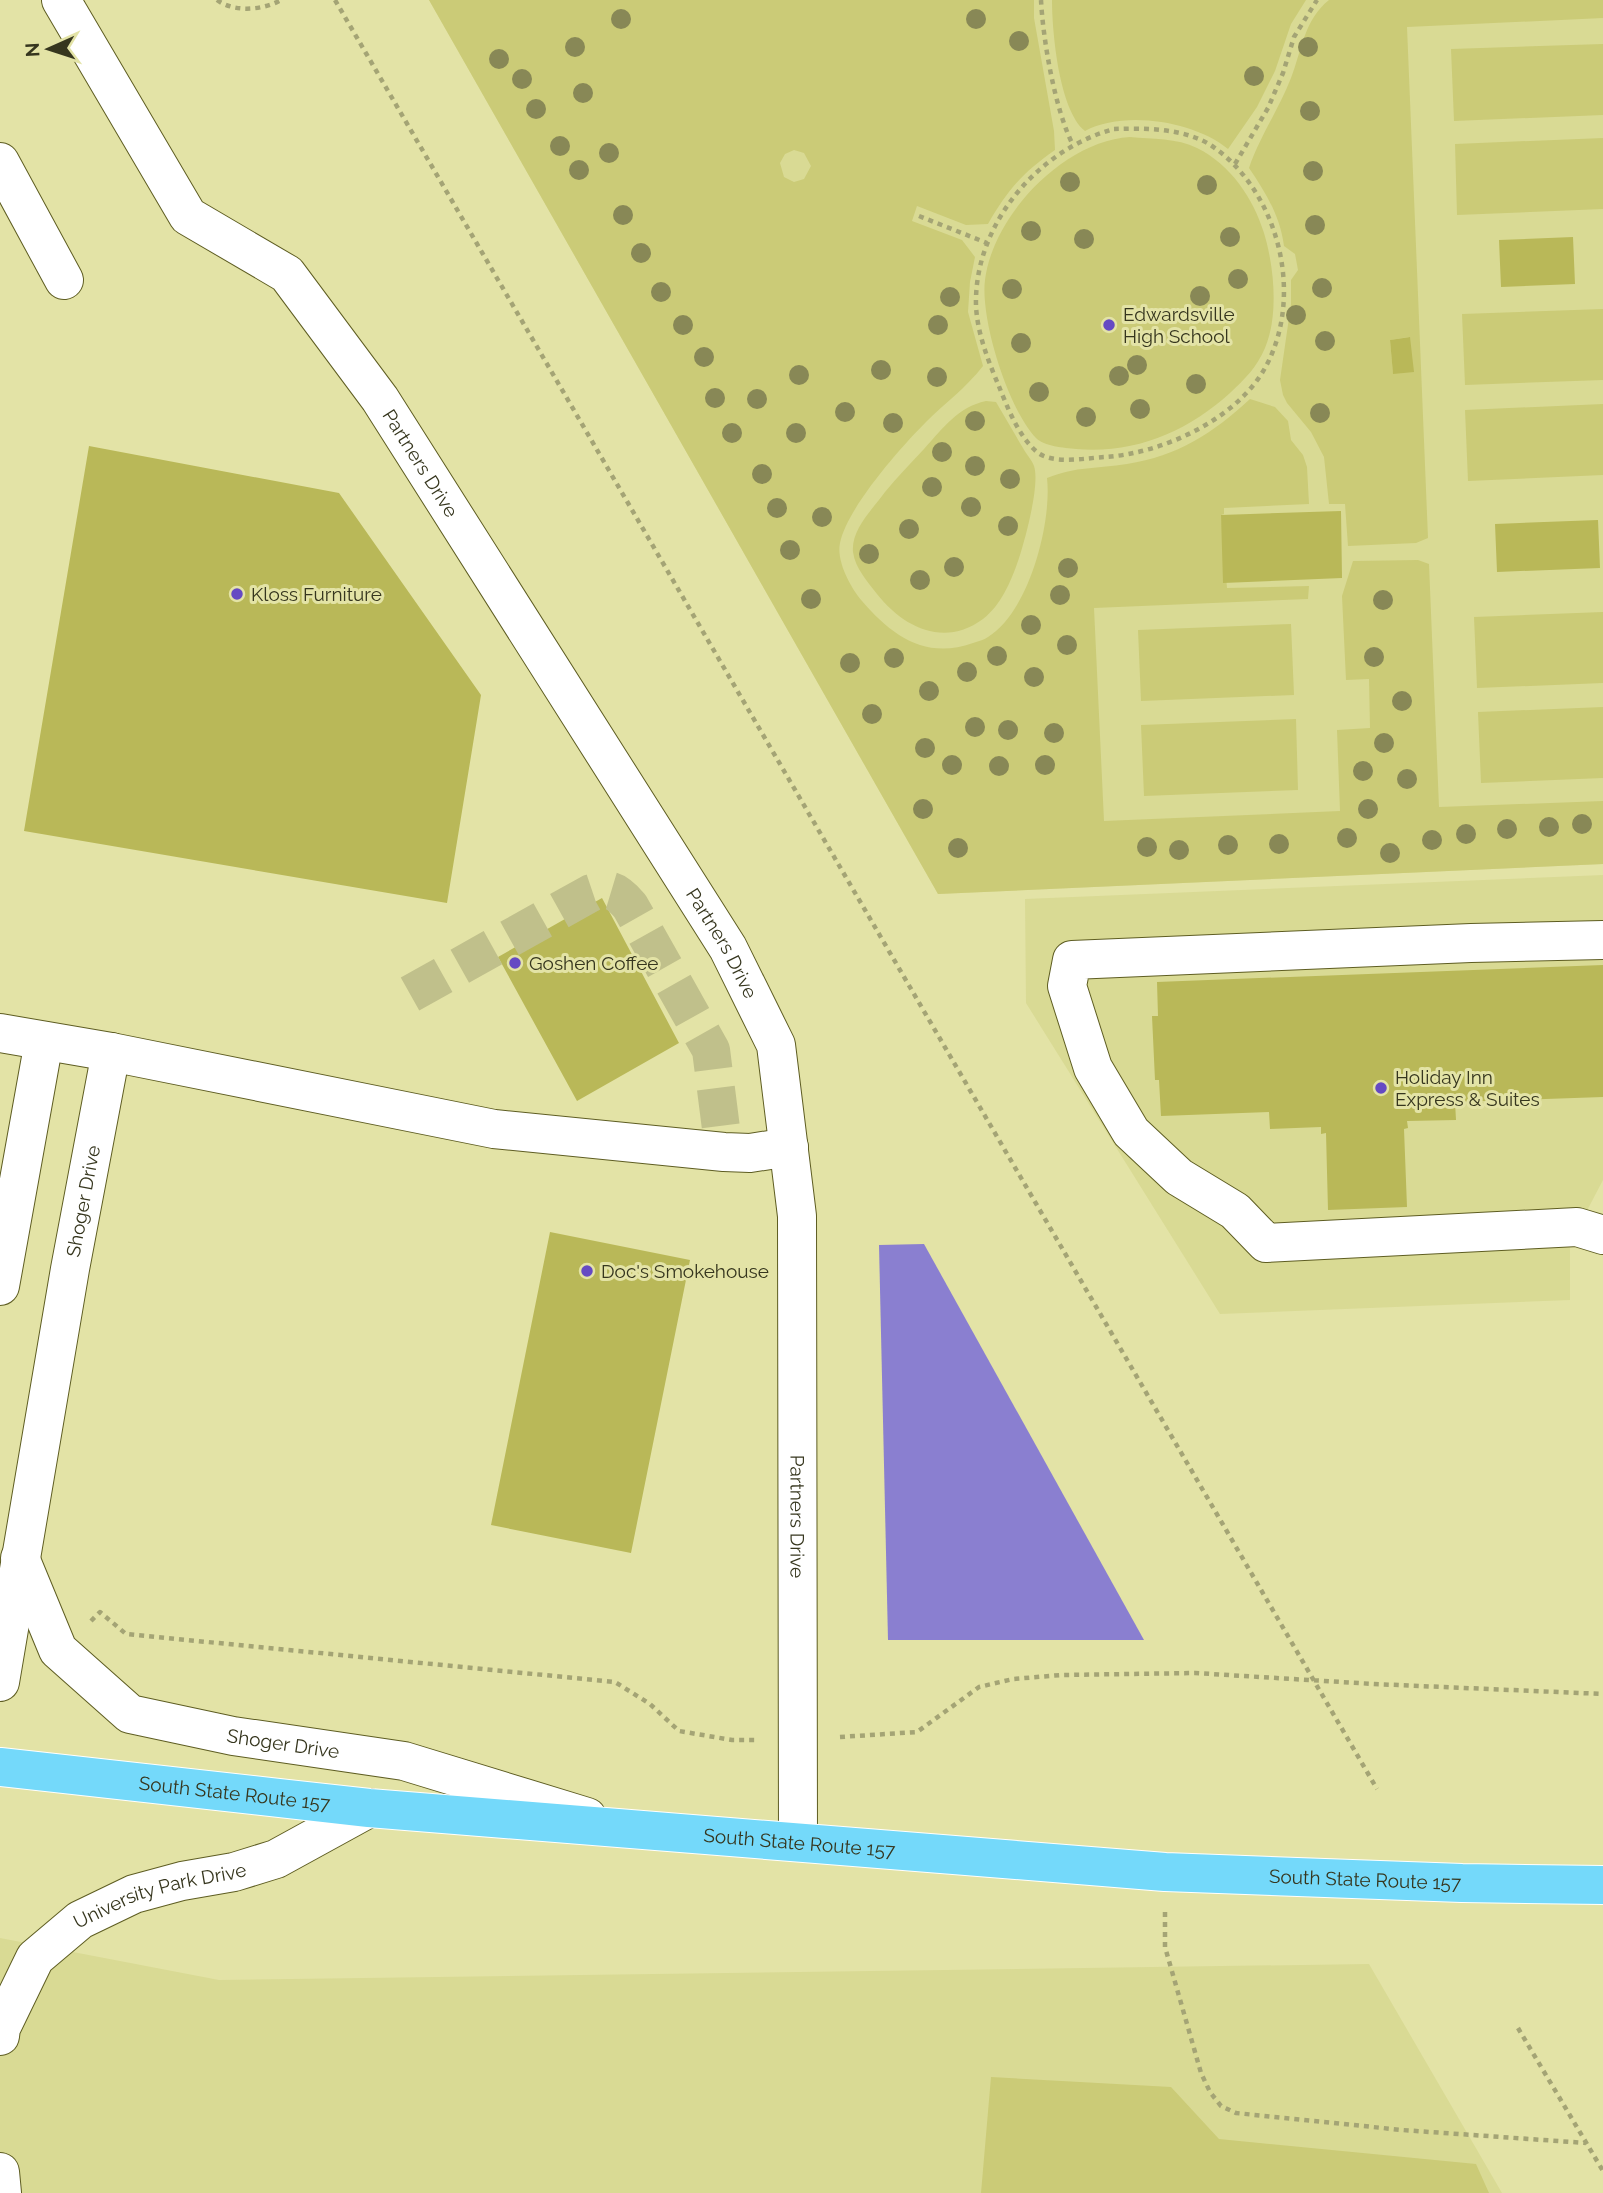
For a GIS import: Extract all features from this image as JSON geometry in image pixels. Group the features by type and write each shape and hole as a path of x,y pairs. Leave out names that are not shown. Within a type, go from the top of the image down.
{"main road":[{"name":"South State Route 157","path":"0,1767 369,1808 1165,1872 1603,1885"}],"street":[{"name":"Partners Drive","path":"61,0 188,216 287,274 380,399 727,948 776,1045 797,1216 798,1842"},
{"path":"0,162 64,280"},
{"path":"1603,940 1072,960 1067,986 1093,1068 1131,1132 1179,1177 1235,1211 1266,1243 1577,1227 1603,1235"},
{"path":"0,1033 111,1052 494,1129 724,1152 750,1153 789,1147"},
{"path":"0,1286 44,1041"},
{"name":"Shoger Drive","path":"0,1682 111,1052"},
{"name":"Shoger Drive","path":"20,1558 58,1650 130,1714 233,1736 404,1761 623,1828"},
{"name":"University Park Drive","path":"0,2036 1,2028 35,1958 80,1920 134,1894 182,1881 234,1872 276,1859 369,1808"},
{"path":"0,2172 2,2193"}],"path":[{"path":"217,0 238,9 274,4 282,0"},
{"path":"335,0 1377,1789"},
{"path":"1041,0 1057,99 1073,145"},
{"path":"1234,165 1268,108 1294,37 1317,0"},
{"path":"1114,129 1168,131 1211,146 1234,165 1256,192 1266,210 1278,245 1283,277 1282,305 1276,343 1257,380 1226,410 1194,432 1142,452 1114,456 1043,456 1029,443 1008,409 995,378 977,317 977,283 987,243 1004,212 1044,166 1073,145 1114,129"},
{"path":"919,216 987,243"},
{"path":"58,1650 100,1612 126,1633 615,1682 650,1704 679,1731 732,1740 799,1740 917,1732 979,1687 1013,1679 1195,1673 1374,1685 1603,1694"},
{"path":"1165,1872 1165,1947 1201,2073 1210,2092 1221,2106 1236,2113 1402,2130 1586,2143"},
{"path":"1518,2028 1586,2143 1601,2162 1603,2171"}],"shaded area":[{"name":"Edwardsville High School","path":"429,0 1603,0 1603,864 938,894"},
{"path":"429,0 1034,0 1034,18 1055,150 1016,183 988,224 966,225 917,206 912,221 962,240 975,257 968,312 983,366 903,447 876,479 853,513 839,550 845,574 858,596 885,625 911,642 940,649 956,648 985,639 1003,625 1015,608 1035,565 1046,518 1047,478 1068,471 1127,464 1179,449 1208,432 1250,399 1275,407 1288,421 1291,440 1303,455 1307,467 1309,504 1224,508 1224,514 1221,515 1227,588 1309,586 1308,599 1094,608 1104,821 1340,811 1337,730 1370,728 1369,679 1346,680 1342,596 1353,561 1418,560 1429,564 1439,807 1603,801 1603,864 938,894","holes":["794,150 804,153 811,166 804,179 794,182 784,177 780,163 785,154"]},
{"path":"1052,0 1306,0 1291,24 1275,71 1257,107 1228,149 1197,131 1158,122 1119,121 1085,131 1076,121 1063,89 1056,50"},
{"path":"1329,0 1603,0 1603,18 1407,27 1428,538 1416,543 1348,546 1345,504 1329,504 1324,457 1311,432 1287,403 1280,380 1291,304 1291,280 1298,270 1295,254 1284,246 1271,205 1249,168 1291,78 1309,26","holes":["1409,337 1393,373 1390,340"]},
{"path":"1603,44 1603,115 1454,121 1451,49"},
{"path":"1130,137 1173,141 1197,148 1230,173 1247,195 1264,233 1270,260 1274,290 1269,335 1258,361 1241,383 1213,407 1178,429 1159,438 1119,448 1098,450 1049,445 1036,438 1026,424 1006,386 998,363 985,297 985,280 991,255 1017,207 1057,167 1081,152 1105,142"},
{"path":"1603,138 1603,209 1457,215 1455,144"},
{"path":"1603,309 1603,380 1465,385 1462,314"},
{"path":"986,401 996,402 1034,466 1034,497 1026,536 1010,581 990,613 968,628 954,632 925,630 887,606 866,580 854,558 855,535 899,475 945,426 967,408"},
{"path":"1603,404 1603,475 1468,481 1465,410"},
{"path":"1603,612 1603,683 1477,688 1474,617"},
{"path":"1291,624 1294,695 1141,701 1138,630"},
{"path":"1603,707 1603,778 1481,783 1478,712"},
{"path":"1296,719 1298,790 1144,796 1141,725"},
{"path":"1603,875 1603,1180 1570,1243 1570,1300 1220,1314 1026,1003 1025,899"},
{"path":"924,1244 1144,1640 888,1640 879,1245"},
{"path":"0,1938 219,1980 1369,1964 1502,2193 0,2193"},
{"path":"991,2077 1171,2087 1219,2139 1476,2164 1489,2193 981,2193"}],"building":[{"path":"1573,237 1575,284 1501,287 1499,240"},
{"path":"1410,337 1414,372 1393,374 1390,340"},
{"name":"Kloss Furniture","path":"89,446 339,493 481,695 447,903 24,831"},
{"path":"1341,511 1342,578 1223,583 1221,515"},
{"path":"1598,520 1600,568 1497,572 1495,524"},
{"path":"602,898 679,1043 577,1101 498,957"},
{"name":"Holiday Inn Express & Suites","path":"1603,965 1603,1097 1455,1102 1456,1120 1407,1121 1408,1128 1404,1129 1407,1207 1328,1210 1326,1133 1321,1134 1321,1127 1270,1129 1269,1112 1161,1116 1159,1080 1155,1080 1152,1016 1158,1016 1157,982"},
{"path":"550,1232 690,1260 631,1553 491,1525"}],"tunnel":[{"path":"410,994 591,893 603,890 613,892 630,906 711,1050 724,1152"}],"place":[{"name":"Edwardsville High School","path":"1109,325"},
{"name":"Kloss Furniture","path":"237,594"},
{"name":"Goshen Coffee","path":"515,963"},
{"name":"Holiday Inn Express & Suites","path":"1381,1088"},
{"name":"Doc's Smokehouse","path":"587,1271"}]}
